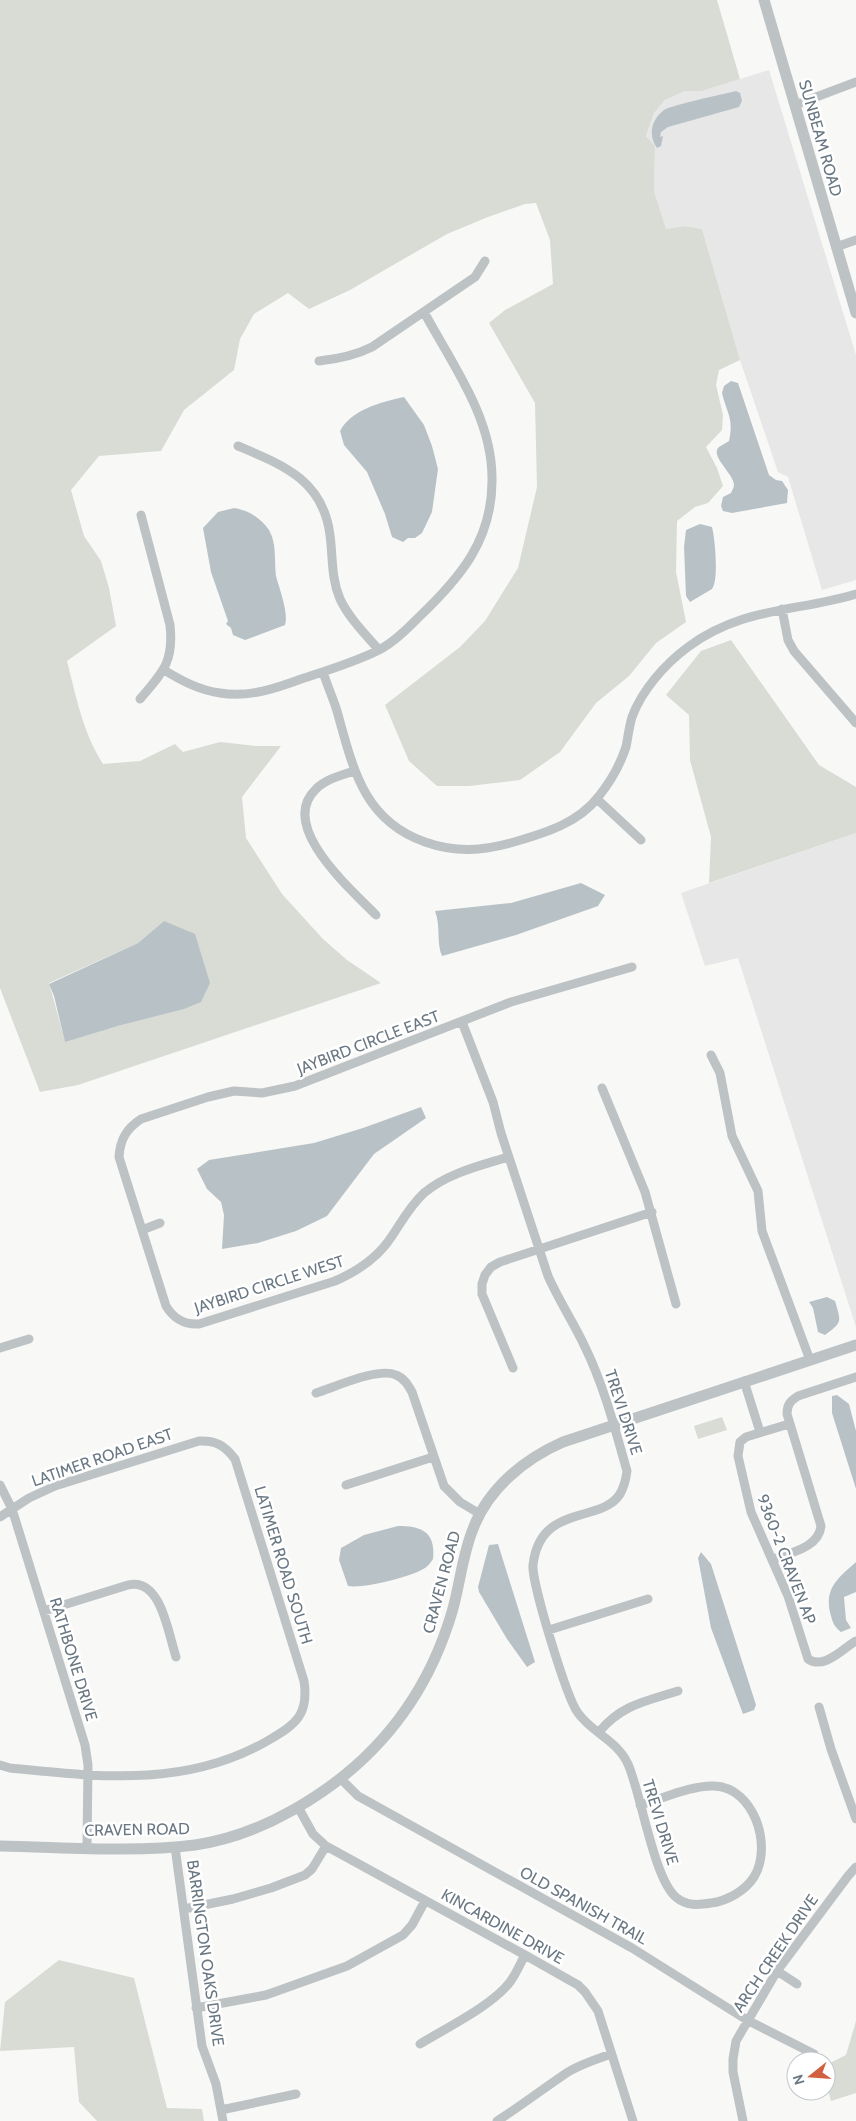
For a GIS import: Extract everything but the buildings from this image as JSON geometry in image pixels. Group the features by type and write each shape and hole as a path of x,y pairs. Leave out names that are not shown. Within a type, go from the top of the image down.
{"street":[{"name":"SUNBEAM ROAD","path":"764,0 855,308"},
{"path":"794,105 856,82"},
{"path":"836,247 856,240"},
{"path":"319,361 358,354 475,277 485,261"},
{"path":"164,670 184,682 221,694 268,691 379,650 396,639 436,600 463,570 486,525 491,503 491,453 484,426 473,402 424,312"},
{"path":"238,446 292,471 309,486 320,502 330,535 333,574 340,598 347,612 379,650"},
{"path":"140,699 164,670 172,641 170,625 141,515"},
{"path":"323,672 354,771 371,802 393,826 413,838 450,850 471,851 497,847 563,825 578,816 597,799 622,761 632,718 641,698 654,680 688,648 722,627 764,612 836,600 856,594"},
{"path":"782,609 788,640 794,651 856,723"},
{"path":"354,771 326,782 315,789 308,801 304,814 305,827 310,839 339,876 376,915"},
{"path":"597,799 641,840"},
{"name":"JAYBIRD CIRCLE EAST","path":"142,1230 120,1157 121,1142 132,1125 141,1119 234,1091 262,1093 295,1086 541,992 632,968"},
{"name":"TREVI DRIVE","path":"462,1022 493,1102 508,1157 538,1249 557,1296 585,1347 614,1425 627,1471 626,1482 620,1495 602,1508 561,1522 546,1535 536,1555 533,1577 569,1698 578,1714 622,1752 629,1765 640,1805 663,1879 676,1897 683,1902 698,1906 717,1902 732,1896 750,1882 757,1870 762,1853 762,1838 754,1816 733,1792 714,1786 640,1805"},
{"path":"711,1055 720,1074 732,1136 758,1191 762,1231 810,1360"},
{"path":"602,1088 652,1212 676,1304"},
{"name":"JAYBIRD CIRCLE WEST","path":"142,1230 166,1306 176,1319 190,1325 199,1324 335,1281 352,1273 378,1253 391,1238 412,1206 441,1181 458,1173 508,1157"},
{"path":"513,1368 484,1302 482,1284 490,1268 500,1262 652,1212"},
{"path":"142,1230 160,1223"},
{"path":"0,1348 29,1339"},
{"name":"CRAVEN ROAD","path":"0,1846 175,1847 206,1843 240,1834 298,1808 342,1780 380,1743 402,1718 424,1682 443,1641 453,1609 467,1547 480,1514 500,1487 531,1458 563,1442 856,1345"},
{"path":"316,1393 375,1374 395,1374 403,1379 412,1392 444,1486 460,1502 480,1514"},
{"path":"772,1560 809,1544 820,1533 821,1526 786,1414 787,1406 791,1400 798,1396 856,1377"},
{"path":"744,1381 760,1432"},
{"name":"9360-2 CRAVEN AP","path":"790,1424 746,1437 740,1442 738,1456 751,1512 788,1596 808,1659 814,1663 819,1663 856,1641"},
{"name":"LATIMER ROAD EAST","path":"0,1518 29,1498 64,1483 199,1441 208,1440 219,1444"},
{"name":"LATIMER ROAD SOUTH","path":"88,1776 138,1777 171,1774 231,1759 290,1728 297,1721 305,1703 304,1681 235,1459 227,1449 219,1444"},
{"path":"346,1484 433,1457"},
{"name":"RATHBONE DRIVE","path":"0,1485 12,1509 86,1744 88,1776 87,1847"},
{"path":"44,1611 140,1583 151,1590 158,1600 176,1657"},
{"path":"549,1630 648,1599"},
{"path":"599,1732 609,1719 627,1708 678,1691"},
{"path":"819,1707 830,1750 856,1819"},
{"path":"0,1764 10,1768 88,1776"},
{"name":"OLD SPANISH TRAIL","path":"342,1780 358,1796 632,1948 747,2020 808,2051"},
{"name":"KINCARDINE DRIVE","path":"298,1808 313,1834 326,1846 578,1985 598,2012 633,2121"},
{"path":"184,1909 234,1899 305,1875 312,1869 326,1846"},
{"name":"BARRINGTON OAKS DRIVE","path":"175,1847 202,2046 216,2084 223,2121"},
{"name":"ARCH CREEK DRIVE","path":"743,2121 734,2072 733,2059 736,2041 777,1971 856,1867"},
{"path":"196,2008 275,1993 347,1966 403,1935 412,1925 425,1900"},
{"path":"420,2044 473,2012 503,1990 511,1981 525,1955"},
{"path":"777,1971 797,1984"},
{"path":"497,2121 569,2072 585,2063 612,2054"},
{"path":"221,2110 296,2094"}],"shaded area":[{"path":"0,0 717,0 740,79 702,91 685,91 665,100 654,113 646,136 655,146 654,191 666,229 685,226 702,229 740,360 719,370 716,385 723,415 722,430 706,447 717,468 723,486 708,503 695,507 677,521 676,572 686,622 656,643 629,676 596,703 560,752 520,780 469,786 437,786 409,761 385,705 460,647 485,621 518,568 537,487 535,403 489,323 505,310 553,284 550,240 536,203 525,204 447,234 350,290 309,309 288,293 254,314 240,339 234,370 184,410 161,451 99,456 71,490 84,536 101,561 109,588 116,626 67,661 85,727 103,764 140,761 175,744 183,752 220,742 257,746 281,746 242,797 246,838 282,894 323,939 347,960 381,983 78,1085 40,1092 0,988","holes":["164,921 121,1025 65,1041 49,983 138,943"]},
{"path":"769,70 856,355 856,580 822,590 788,477 778,472 740,360 702,229 685,226 666,229 654,191 655,146 646,136 654,113 665,100 685,91 702,91"},
{"path":"736,91 740,93 742,101 739,107 668,127 661,132 660,137 663,136 661,146 657,148 652,138 652,128 656,118 664,110"},
{"path":"731,381 738,383 769,475 776,480 782,481 788,490 787,503 732,513 723,511 721,506 723,497 731,493 734,485 717,452 718,448 729,441 731,427 722,393 724,386"},
{"path":"404,397 424,425 438,469 432,512 422,533 415,538 408,538 403,542 392,537 385,514 367,472 344,445 340,431 359,412 386,401"},
{"path":"234,508 254,515 266,526 272,535 276,576 286,614 285,625 245,640 233,635 231,628 226,624 228,621 211,572 203,528 218,512"},
{"path":"700,524 712,527 715,550 715,577 712,589 690,602 686,596 684,547 686,530"},
{"path":"731,640 819,765 856,787 856,833 709,883 711,837 690,760 689,715 666,695 701,651"},
{"path":"856,833 856,1327 738,958 705,966 681,893"},
{"path":"581,883 605,895 598,906 516,935 442,956 435,911 511,903"},
{"path":"164,921 195,934 210,983 201,1002 184,1009 65,1042 54,996 49,984 138,943"},
{"path":"421,1107 426,1118 374,1154 327,1216 296,1231 258,1243 222,1249 224,1215 221,1202 207,1189 197,1169 209,1160 314,1143"},
{"path":"827,1297 835,1301 839,1321 825,1335 818,1332 813,1308 809,1302"},
{"path":"837,1395 849,1404 856,1431 856,1489 832,1413 832,1396"},
{"path":"722,1417 727,1430 698,1439 694,1426"},
{"path":"398,1526 414,1527 426,1532 432,1542 433,1550 433,1559 429,1564 419,1571 399,1578 364,1586 348,1586 339,1560 341,1548 364,1535"},
{"path":"498,1544 535,1662 527,1667 507,1639 479,1592 478,1587 489,1545"},
{"path":"701,1552 711,1564 756,1705 754,1710 743,1714 711,1628 698,1558"},
{"path":"856,1562 856,1592 844,1597 846,1620 851,1628 841,1632 833,1621 829,1607 829,1598 838,1579"},
{"path":"59,1960 134,1978 167,2108 202,2109 204,2121 97,2121 79,2102 74,2047 0,2051 5,2002"},
{"path":"856,2021 856,2093 836,2099 836,2060 846,2055"}]}
